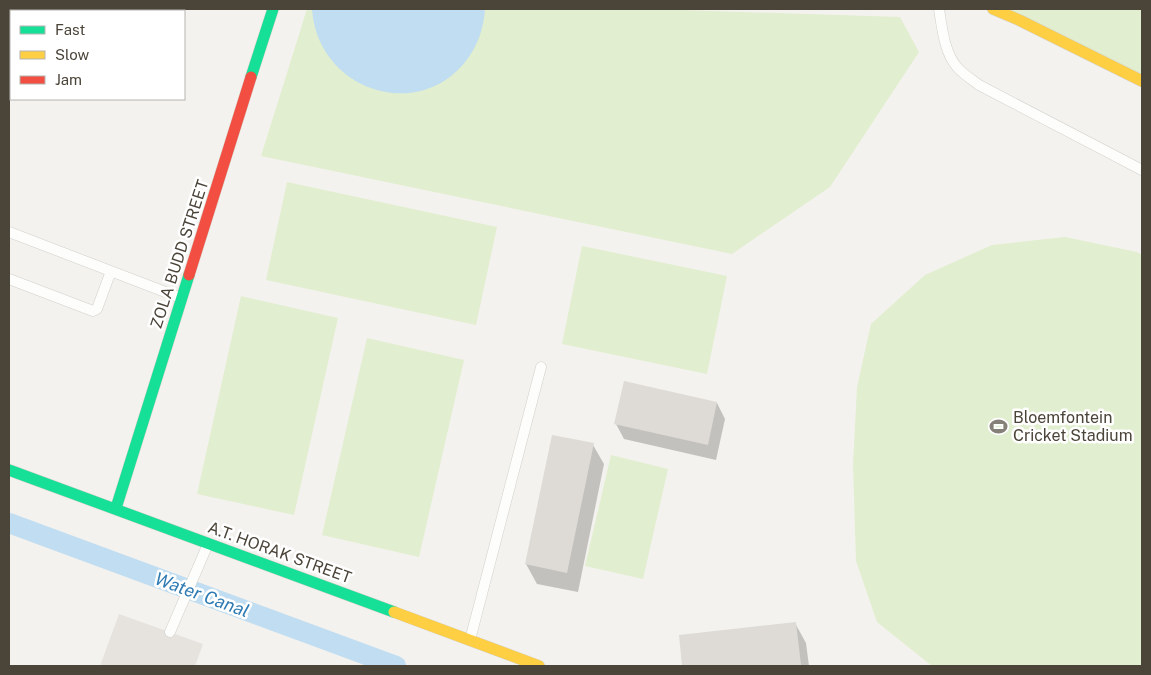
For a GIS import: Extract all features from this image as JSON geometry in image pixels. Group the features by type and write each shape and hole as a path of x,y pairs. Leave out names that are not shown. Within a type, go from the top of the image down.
{"street":[{"name":"ZOLA BUDD STREET","path":"116,508 273,9"},
{"path":"993,9 1142,81"},
{"name":"A.T. HORAK STREET","path":"9,470 116,508 206,547 539,666"}],"lane":[{"path":"939,9 943,34 956,66 978,85 1142,170"},
{"path":"9,232 181,298"},
{"path":"9,279 93,311 97,309 111,271"},
{"path":"470,640 541,366"},
{"path":"171,629 206,547"}],"green space":[{"path":"307,9 651,9 900,17 919,52 830,187 732,254 261,156"},
{"path":"1002,9 1142,9 1142,77"},
{"path":"287,182 497,227 476,325 266,280"},
{"name":"Bloemfontein Cricket Stadium","path":"1065,237 1137,252 1142,255 1142,666 932,666 877,622 856,561 853,465 857,387 871,324 925,275 992,245"},
{"path":"582,246 727,276 707,374 562,344"},
{"path":"241,296 338,318 294,515 197,494"},
{"path":"367,338 464,360 419,557 322,535"},
{"path":"611,455 668,469 643,579 585,566"}],"shaded area":[{"path":"119,614 203,644 195,666 100,666"}],"water":[{"path":"312,9 485,9 484,20 475,47 452,75 429,88 403,93 377,90 353,79 333,62 319,38"}],"building":[{"path":"624,381 717,402 708,445 614,424"},
{"path":"552,435 594,443 567,573 525,564"},
{"path":"796,622 801,665 682,666 679,635"}],"waterway":[{"name":"Water Canal","path":"9,523 396,666"}],"traffic: fast":[{"path":"251,77 273,9"},
{"path":"116,508 189,275"},
{"path":"9,470 394,612"}],"traffic: slow":[{"path":"993,9 1142,81"},
{"path":"394,612 539,666"}],"traffic: jam":[{"path":"189,275 251,77"}],"place":[{"name":"Bloemfontein Cricket Stadium","path":"999,426"}]}
